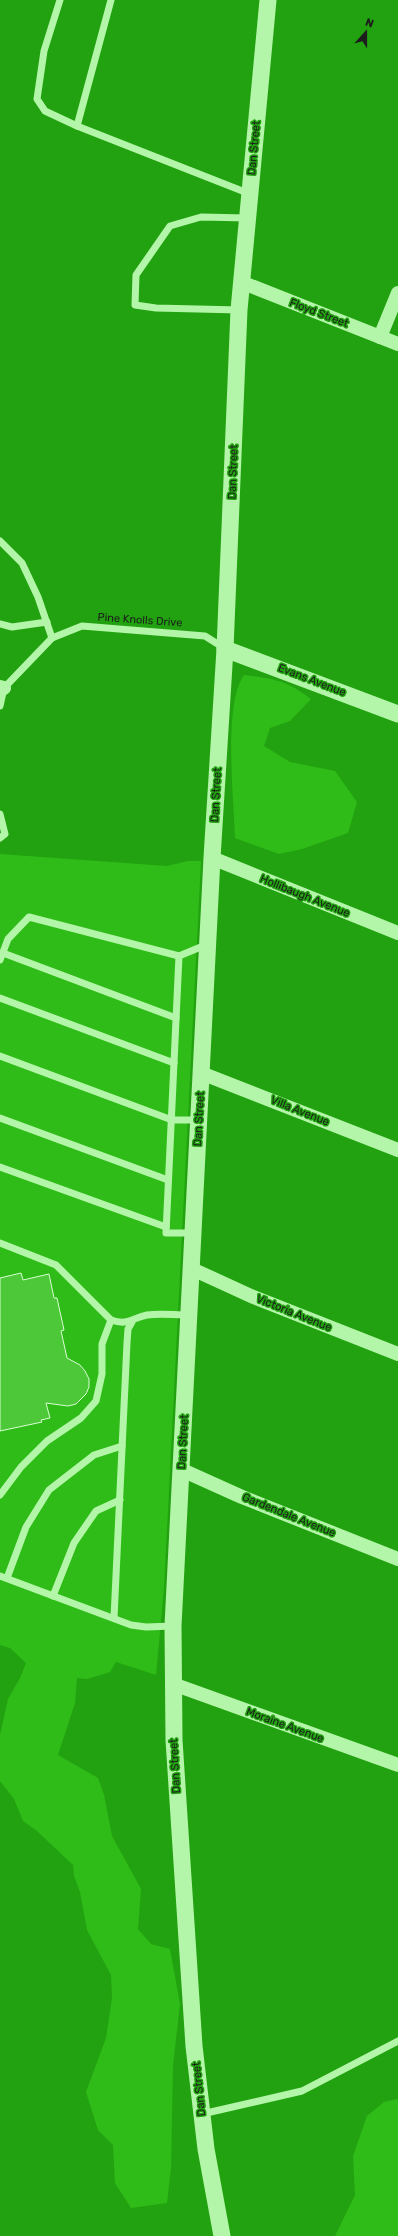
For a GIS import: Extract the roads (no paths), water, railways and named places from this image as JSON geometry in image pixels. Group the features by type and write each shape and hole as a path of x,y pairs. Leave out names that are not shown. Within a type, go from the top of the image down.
{"street":[{"name":"Dan Street","path":"222,2236 202,2114 185,1926 174,1740 173,1626 212,858 225,649 239,310 268,0"},
{"name":"Floyd Street","path":"241,282 398,344"},
{"path":"380,337 398,293"},
{"name":"Evans Avenue","path":"225,649 398,714"},
{"name":"Hollibaugh Avenue","path":"212,858 398,933"},
{"name":"Villa Avenue","path":"202,1073 398,1150"},
{"name":"Victoria Avenue","path":"192,1269 251,1296 398,1354"},
{"name":"Gardendale Avenue","path":"182,1470 242,1497 398,1559"},
{"name":"Moraine Avenue","path":"173,1684 397,1762"}],"lane":[{"path":"60,0 44,51 38,99 45,111 77,126 250,194"},
{"path":"77,126 111,0"},
{"path":"239,310 156,308 135,305 136,275 170,226 201,217 248,218"},
{"path":"0,541 22,563 38,597 52,638"},
{"path":"0,624 12,627 47,622"},
{"name":"Pine Knolls Drive","path":"0,706 2,687 52,638 82,626 205,636 225,649"},
{"path":"0,814 5,834 0,838"},
{"path":"176,1018 1,956 8,940 29,917 179,956 208,944"},
{"path":"0,941 8,940"},
{"path":"179,956 166,1233 193,1233"},
{"path":"0,998 174,1063"},
{"path":"0,1056 172,1120 199,1120"},
{"path":"0,1118 168,1180"},
{"path":"0,1167 166,1227"},
{"path":"0,1243 56,1265 111,1320 122,1324 132,1322 145,1316 159,1314 189,1316"},
{"path":"0,1495 21,1467 47,1441 81,1418 96,1401 102,1374 102,1344 111,1320"},
{"path":"114,1618 127,1344 128,1329 132,1322"},
{"path":"122,1446 94,1454 49,1490 26,1527 3,1577 131,1625 146,1627 173,1626"},
{"path":"53,1596 74,1543 96,1512 120,1500"},
{"path":"202,2114 302,2091 398,2041"}]}
